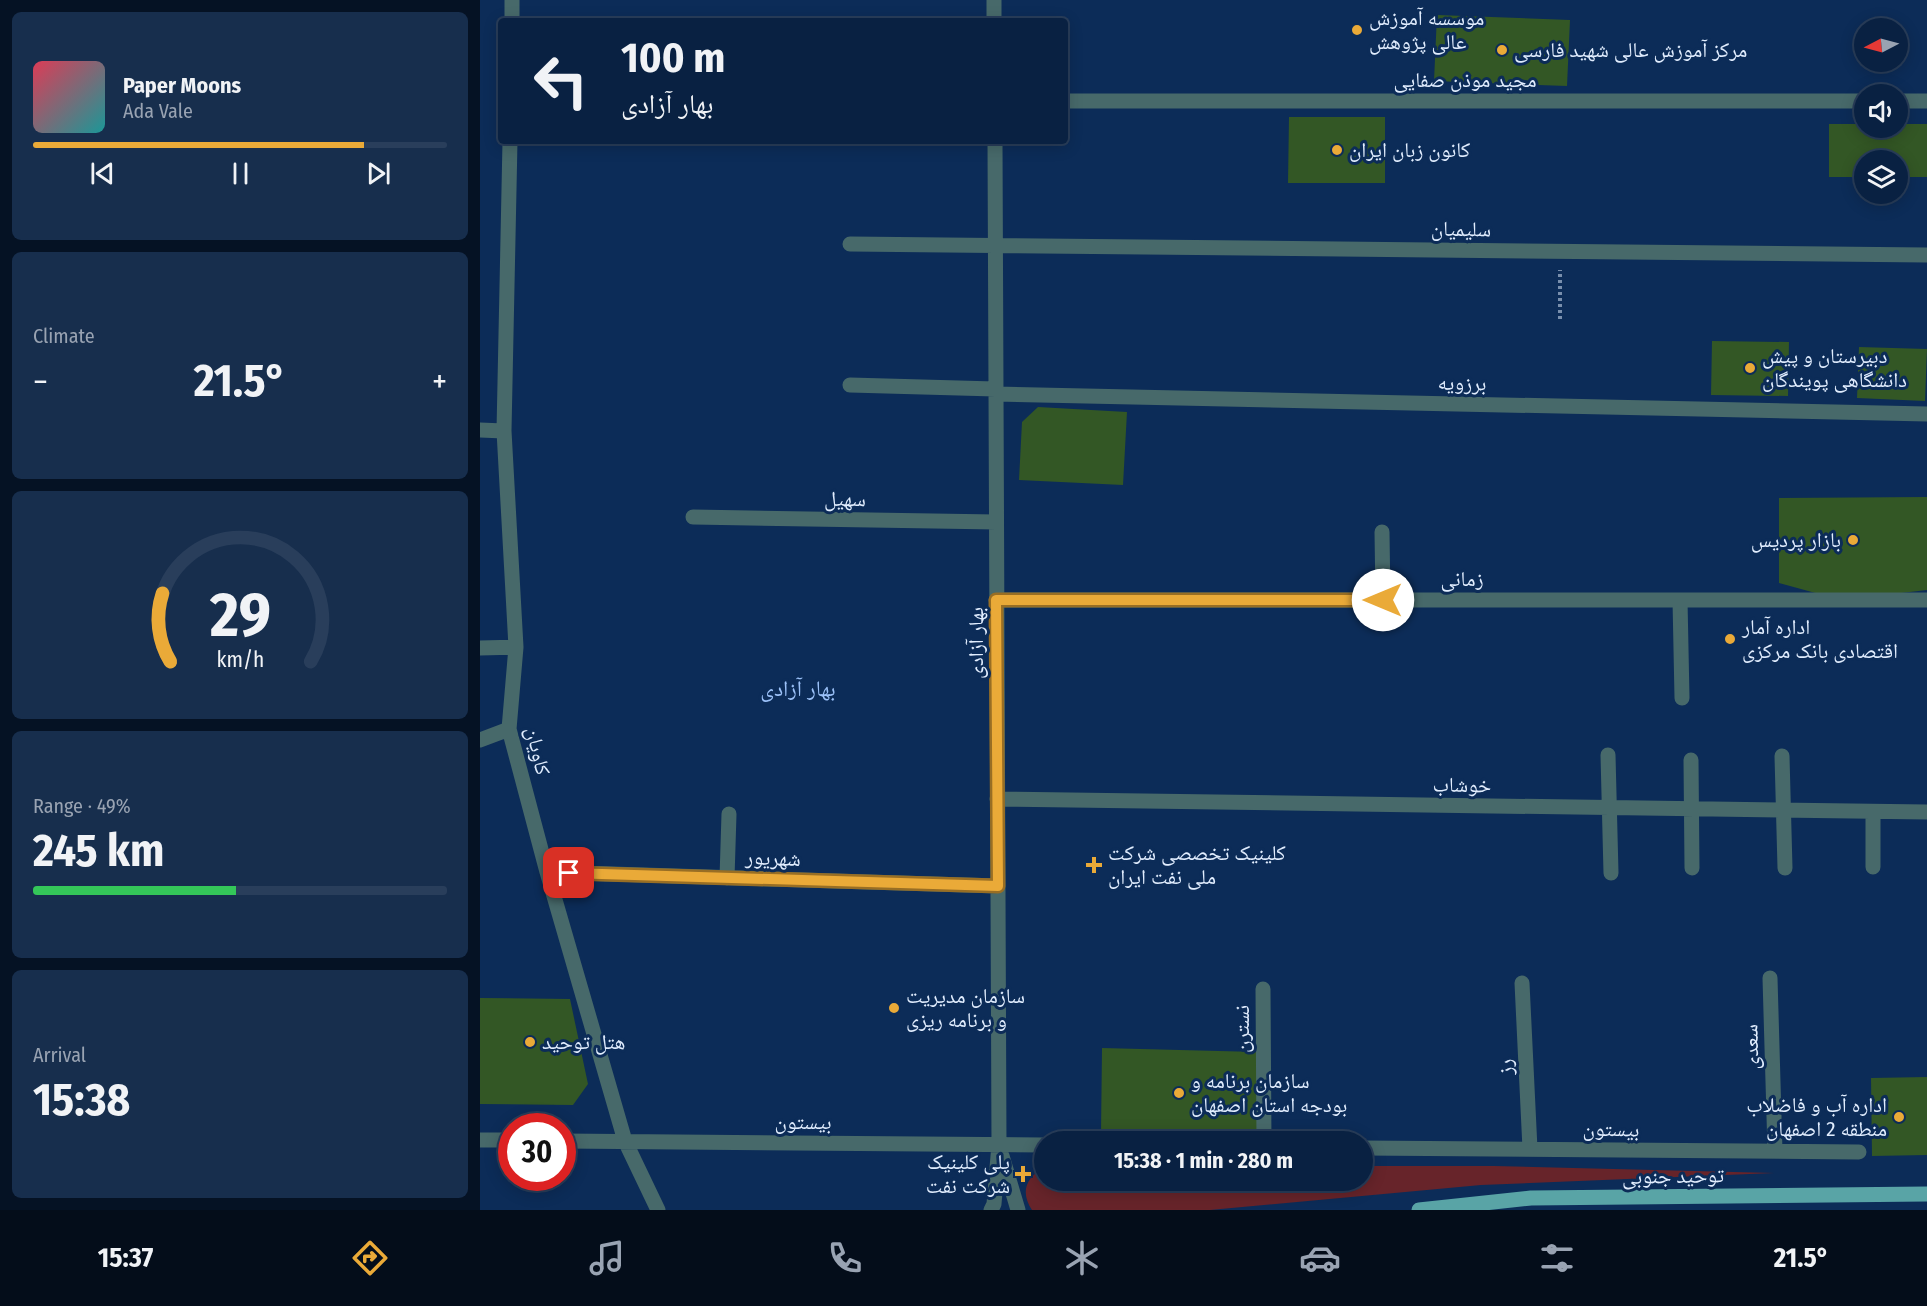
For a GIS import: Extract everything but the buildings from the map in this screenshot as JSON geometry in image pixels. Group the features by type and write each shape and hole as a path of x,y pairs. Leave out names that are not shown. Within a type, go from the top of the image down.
{"main road":[{"name":"توحید جنوبی","path":"1419,1210 1543,1198 1927,1194"},
{"path":"1543,1198 1560,1207 1560,1210"}],"street":[{"path":"512,0 512,18"},
{"path":"994,0 994,18"},
{"name":"مجید موذن صفایی","path":"1068,101 1854,101"},
{"path":"1908,101 1927,101"},
{"name":"کاویان","path":"510,144 504,431 516,647 509,729 547,872 626,1141 658,1210"},
{"name":"بهار آزادی","path":"991,1210 994,1204 999,1144 995,144"},
{"name":"سلیمیان","path":"850,244 1927,255"},
{"name":"برزویه","path":"850,385 996,392 1927,414"},
{"path":"480,430 504,431"},
{"name":"سهیل","path":"693,517 996,522"},
{"path":"1382,532 1383,600"},
{"name":"زمانی","path":"996,600 1927,600"},
{"path":"1680,600 1682,698"},
{"path":"480,648 516,647"},
{"path":"480,740 509,729"},
{"path":"1608,755 1611,873"},
{"path":"1782,756 1785,868"},
{"path":"1691,760 1692,868"},
{"name":"خوشاب","path":"997,799 1927,812"},
{"path":"1873,812 1873,867"},
{"path":"727,878 729,814"},
{"name":"شهریور","path":"547,872 998,886"},
{"name":"سعدی","path":"1770,978 1775,1151"},
{"name":"رز","path":"1522,983 1530,1149"},
{"name":"نسترن","path":"1263,989 1264,1131"},
{"path":"480,1140 498,1140"},
{"name":"بیستون","path":"576,1141 1034,1145"},
{"name":"بهار آزادی","path":"999,1144 1018,1210"},
{"name":"بیستون","path":"1373,1148 1859,1152"}],"path":[{"path":"1560,251 1560,319"}],"shaded area":[{"path":"1373,1166 1494,1166 1774,1173 1481,1185 1210,1210 1032,1210 1026,1197 1026,1191 1029,1180 1033,1176 1034,1191 1373,1191"}],"place":[{"name":"موسسه آموزش عالی پژوهش","path":"1357,30"},
{"name":"مرکز آموزش عالی شهید فارسی","path":"1502,50"},
{"name":"کانون زبان ایران","path":"1337,150"},
{"name":"دبیرستان و پیش دانشگاهی پویندگان","path":"1750,368"},
{"name":"بازار پردیس","path":"1853,540"},
{"name":"اداره آمار اقتصادی بانک مرکزی","path":"1730,639"},
{"name":"کلینیک تخصصی شرکت ملی نفت ایران","path":"1094,865"},
{"name":"سازمان مدیریت و برنامه ریزی","path":"894,1008"},
{"name":"هتل توحید","path":"530,1042"},
{"name":"سازمان برنامه و بودجه استان اصفهان","path":"1179,1093"},
{"name":"اداره آب و فاضلاب منطقه 2 اصفهان","path":"1899,1117"},
{"name":"پلی کلینیک شرکت نفت","path":"1023,1174"}],"district":[{"name":"بهار آزادی","path":"798,688"}],"route":[{"path":"569,873 998,886 996,600 1383,600"}]}
